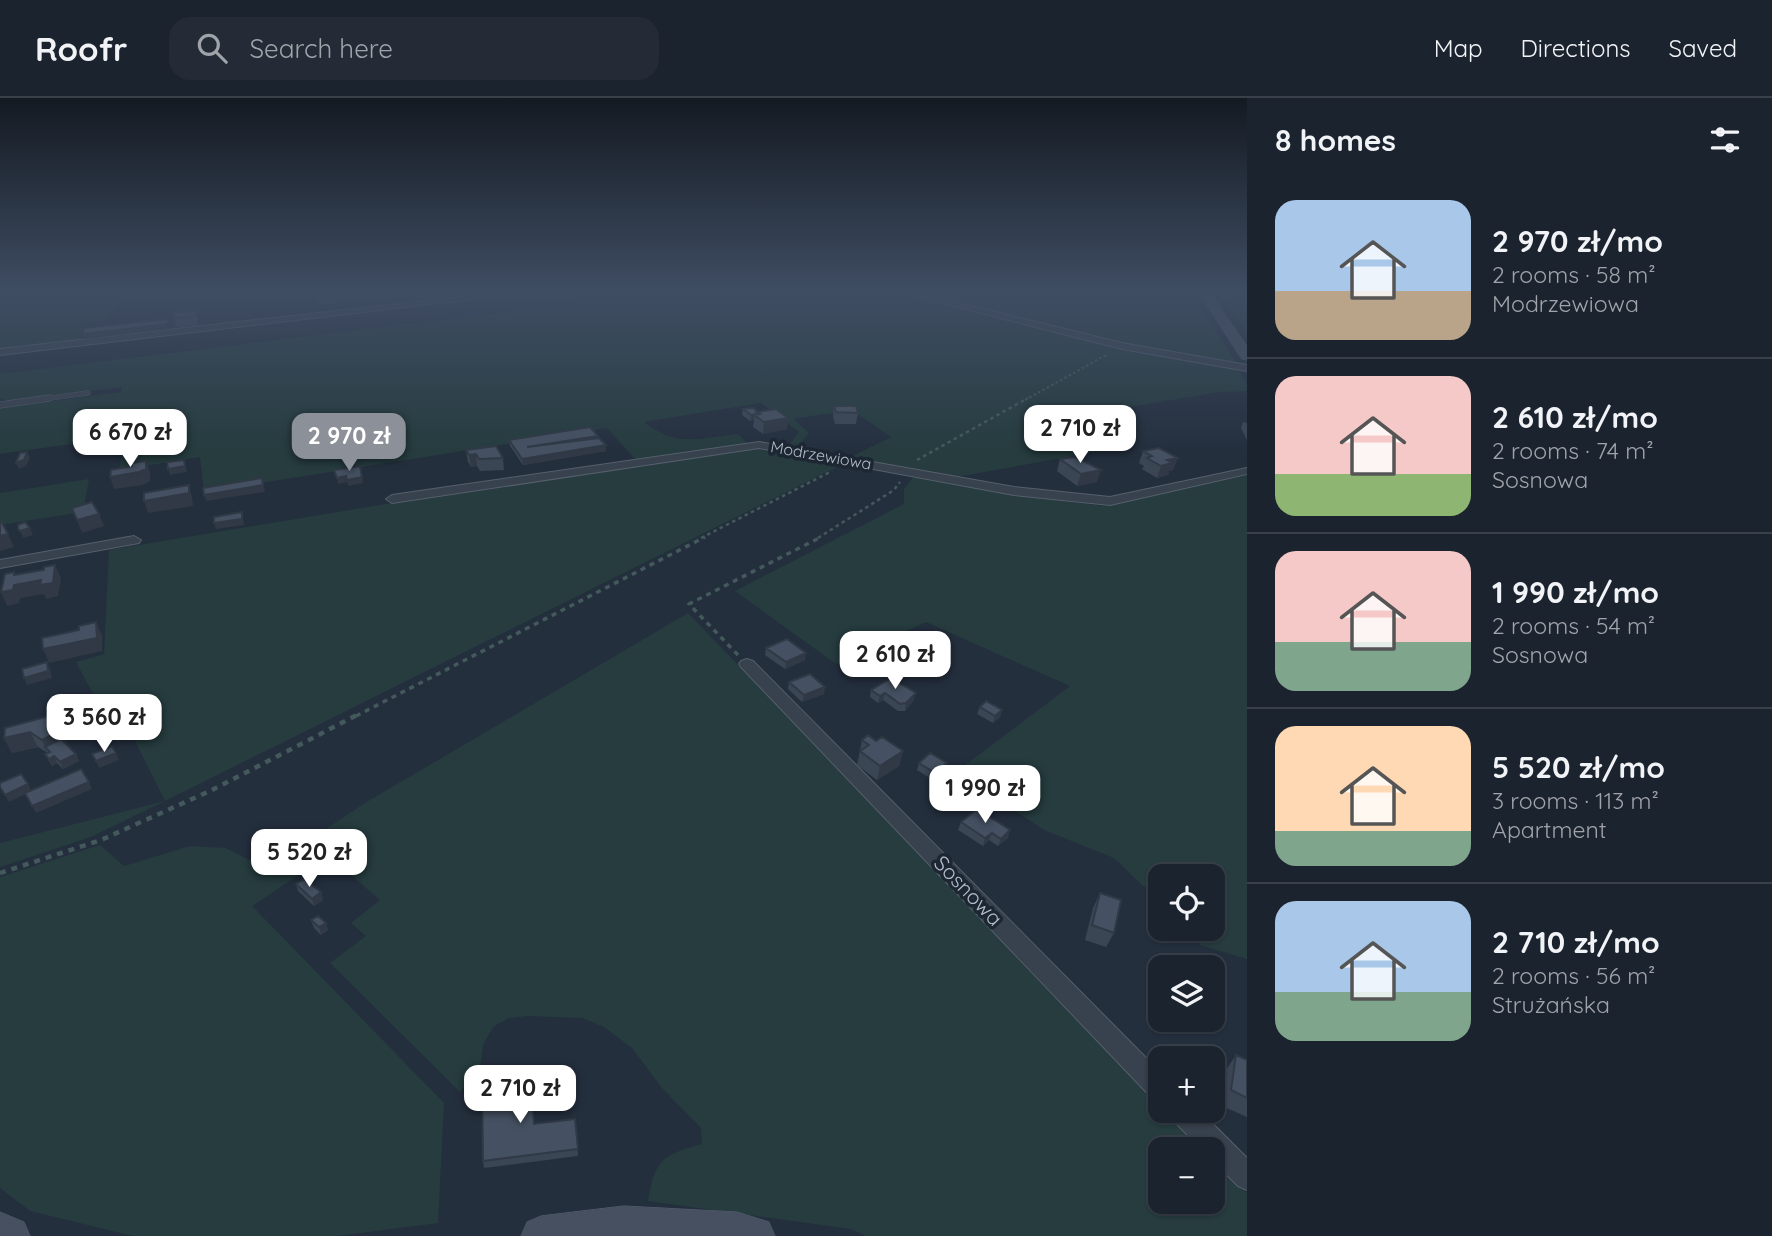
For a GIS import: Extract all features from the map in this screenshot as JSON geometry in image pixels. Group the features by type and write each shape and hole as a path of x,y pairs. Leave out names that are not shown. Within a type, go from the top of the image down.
{"main road":[{"path":"541,1236 624,1226 737,1232 755,1236"},
{"path":"0,1232 10,1236"}],"street":[{"path":"0,352 70,344"},
{"path":"1114,344 1247,368"},
{"name":"Modrzewiowa","path":"392,499 759,445 1014,491 1110,501 1247,471"},
{"path":"0,564 134,540"},
{"name":"Sosnowa","path":"747,664 1148,1076"},
{"path":"1194,1123 1247,1177"}],"lane":[{"path":"0,405 88,393"}],"path":[{"path":"747,664 690,604 814,541 894,490 912,463 1122,346"},
{"path":"0,873 101,840 211,791 851,461"}],"green space":[{"path":"0,344 61,344 0,351"},
{"path":"243,344 1116,344 1237,367 1247,384 1247,391 1219,392 1045,421 1095,452 951,478 851,457 891,437 852,410 794,419 809,433 798,447 788,446 799,432 761,403 644,422 656,430 678,438 700,439 738,434 748,444 636,460 607,428 204,492 200,457 120,470 121,437 0,454 0,408 121,392 122,387 10,402 0,398 0,374"},
{"path":"1130,344 1224,344 1238,365"},
{"path":"766,447 847,462 165,801 121,713 105,716 76,662 104,654 109,550 386,504"},
{"path":"915,475 1016,495 1103,506 1247,475 1247,959 1200,945 1199,941 1225,941 1225,864 1148,864 1148,888 1114,858 1044,830 956,772 1070,686 926,622 836,664 735,591 904,504 904,489"},
{"path":"89,479 83,512 0,525 0,493"},
{"path":"688,613 1148,1091 1148,1123 1179,1123 1193,1137 1148,1137 1148,1214 1225,1214 1225,1170 1247,1193 1247,1236 866,1236 851,1229 648,1201 658,1167 669,1156 702,1144 701,1128 662,1088 632,1048 604,1027 582,1018 509,1018 493,1027 483,1045 480,1069 460,1092 330,963 366,936 351,923 380,900 328,855 252,906 444,1103 438,1223 337,1236 133,1236 30,1211 0,1188 0,877 100,845 124,866 190,846 225,848 250,860 288,839 323,831 365,803"},
{"path":"165,801 91,837 0,867 0,843"}],"building":[{"path":"834,406 856,406 858,413 836,412"},
{"path":"753,408 758,412 751,415 743,409"},
{"path":"776,409 788,418 764,422 754,415 760,414 757,412"},
{"path":"590,427 598,436 527,447 599,438 606,445 522,459 509,440"},
{"path":"496,446 503,458 479,459 476,454 469,455 466,450"},
{"path":"1159,448 1178,458 1167,460 1172,463 1161,466 1147,458 1152,456 1143,451"},
{"path":"27,452 24,460 16,463 20,453"},
{"path":"1075,457 1101,470 1081,474 1060,459"},
{"path":"184,460 185,466 168,469 167,462"},
{"path":"146,461 146,469 110,477 111,470"},
{"path":"360,466 362,477 347,480 346,476 337,478 334,470"},
{"path":"262,478 263,485 204,495 203,488"},
{"path":"189,485 189,493 144,501 144,493"},
{"path":"92,502 99,514 77,520 72,508"},
{"path":"242,512 242,519 214,523 214,517"},
{"path":"0,522 8,534 0,536"},
{"path":"25,522 30,528 20,531 18,525"},
{"path":"55,565 53,583 40,585 41,580 14,585 13,590 1,592 5,574 44,570 44,567"},
{"path":"96,622 97,638 43,649 42,638 79,630 79,626"},
{"path":"787,639 806,653 786,662 766,648"},
{"path":"47,662 48,671 24,678 22,669"},
{"path":"810,674 825,687 804,695 789,682"},
{"path":"891,678 916,693 906,703 900,704 885,693 880,696 871,690"},
{"path":"986,701 1002,710 995,716 980,707"},
{"path":"53,715 53,721 61,730 42,740 30,732 4,738 5,728"},
{"path":"868,735 876,741 882,737 903,751 880,766 860,751 869,745 862,740"},
{"path":"61,739 76,754 60,762 54,756 49,759 45,754 50,752 45,747"},
{"path":"112,746 116,753 96,761 92,754"},
{"path":"930,753 947,763 935,773 919,763"},
{"path":"81,769 89,782 32,806 25,793"},
{"path":"21,774 28,784 5,795 0,783"},
{"path":"977,809 1010,830 1001,839 992,833 985,838 961,822"},
{"path":"304,879 321,892 312,899 296,884"},
{"path":"1100,893 1121,900 1114,933 1092,925"},
{"path":"318,916 326,923 319,927 311,920"},
{"path":"1236,1055 1247,1060 1247,1098 1231,1090"},
{"path":"531,1081 534,1124 575,1119 578,1149 483,1161 482,1087"}]}
